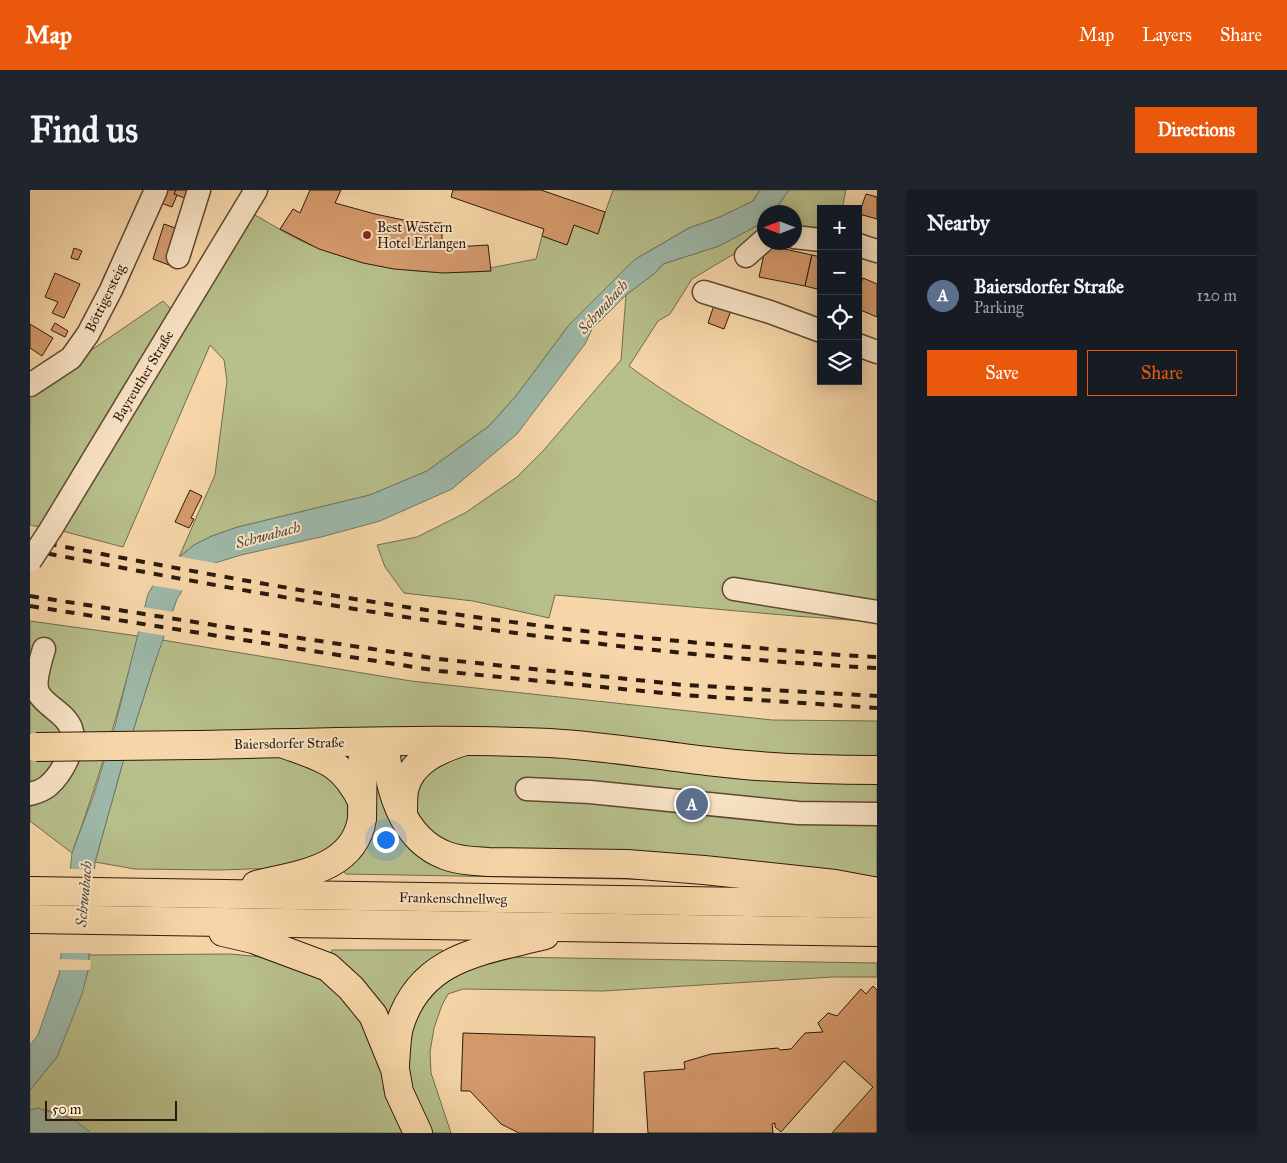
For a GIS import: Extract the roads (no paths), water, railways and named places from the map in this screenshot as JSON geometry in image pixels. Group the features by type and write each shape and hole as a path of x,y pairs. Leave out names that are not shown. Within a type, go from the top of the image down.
{"main road":[{"name":"Baiersdorfer Straße","path":"33,747 465,741 588,746 754,766 877,770"},
{"path":"403,814 404,790 410,776 419,764 431,754 465,741"},
{"path":"210,894 301,874 341,858 352,847 360,832 362,801 374,742"},
{"path":"374,742 388,773 394,794 412,830 431,848 448,856 467,860 627,864 675,868 835,884 877,892"},
{"path":"284,744 332,763 353,784 362,801"},
{"name":"Frankenschnellweg","path":"30,891 877,904"},
{"name":"Frankenschnellweg","path":"30,919 877,932"},
{"path":"170,920 253,939 328,967 351,988 373,1016 395,1069 399,1092 418,1133"},
{"path":"395,1069 399,1028 410,1001 432,974 467,955 579,926"}],"street":[{"name":"Böttigersteig","path":"30,385 71,358 88,334 156,190"},
{"path":"178,257 199,190"},
{"name":"Bayreuther Straße","path":"30,562 247,193"},
{"path":"802,238 817,240"},
{"path":"746,256 757,246"},
{"path":"862,246 877,251"},
{"path":"704,292 770,312 817,330"},
{"path":"862,346 877,352"},
{"path":"734,589 877,612"},
{"path":"30,794 47,788 54,779 70,749 72,736 70,727 65,719 39,694 37,686 39,665 44,649"},
{"path":"527,789 590,792 798,813 877,814"}],"water":[{"name":"Schwabach","path":"760,190 789,190 778,205 757,205 757,226 719,246 663,264 655,273 626,295 592,329 585,344 517,434 452,489 380,521 215,563 189,580 177,599 153,668 123,762 95,862 88,971 82,994 57,1057 30,1090 30,1045 38,1035 59,974 72,853 94,794 115,726 148,594 161,572 194,545 212,536 238,527 370,495 427,471 489,426 516,396 569,325 634,260 689,228 720,217 753,201"},
{"path":"38,1108 73,1119 91,1133 30,1133 30,1110"}],"railway":[{"path":"30,540 293,589 469,616 647,638 877,657"},
{"path":"30,550 346,608 558,639 770,661 877,668"},
{"path":"30,596 439,659 684,685 877,696"},
{"path":"30,606 439,671 684,695 877,708"}],"place":[{"name":"Best Western Hotel Erlangen","path":"367,235"},
{"name":"Baiersdorfer Straße","path":"692,804"}]}
